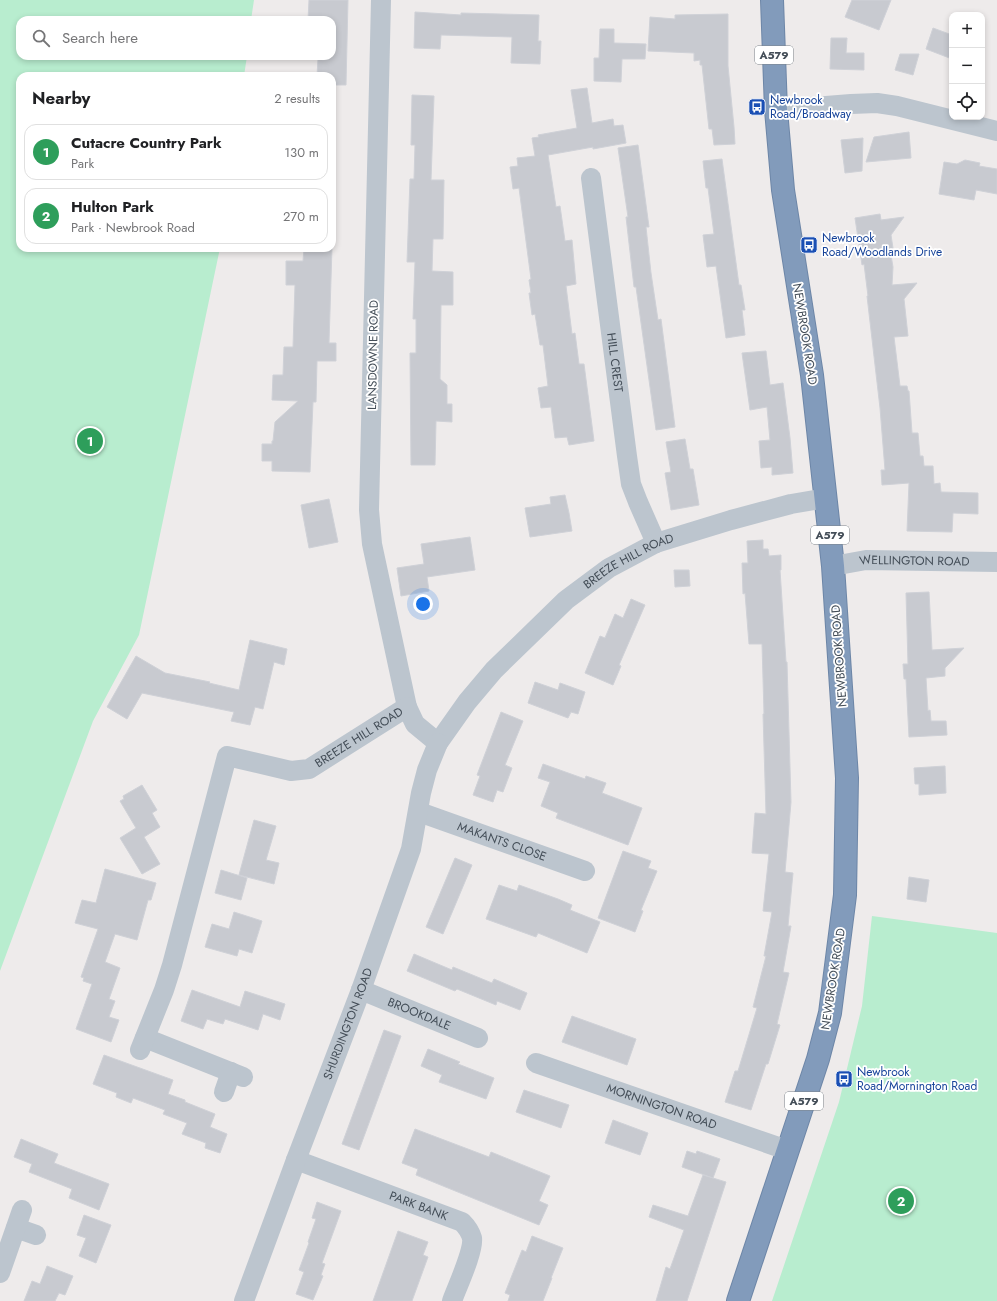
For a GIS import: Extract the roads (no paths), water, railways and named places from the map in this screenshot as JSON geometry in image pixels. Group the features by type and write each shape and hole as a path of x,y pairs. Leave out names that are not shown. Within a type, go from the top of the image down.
{"highway":[{"name":"NEWBROOK ROAD","path":"738,1301 818,1059 830,1013 845,895 847,778 833,566 812,375 783,190 776,110 772,0"}],"street":[{"name":"LANSDOWNE ROAD","path":"382,0 370,510 372,544 407,707"},
{"path":"776,110 877,103 897,106 997,131"},
{"name":"HILL CREST","path":"591,178 631,484 656,543"},
{"name":"BREEZE HILL ROAD","path":"224,1092 237,1075 142,1044 164,990 172,964 227,756 291,771 309,769 407,707 415,724 438,743 467,702 494,670 566,600 609,568 656,543 791,504 826,498"},
{"name":"WELLINGTON ROAD","path":"833,566 866,560 997,562"},
{"name":"SHURDINGTON ROAD","path":"244,1301 361,990 411,849 421,793 427,770 438,743"},
{"name":"MAKANTS CLOSE","path":"418,812 585,871"},
{"name":"BROOKDALE","path":"361,990 478,1038"},
{"name":"MORNINGTON ROAD","path":"536,1063 787,1150"},
{"name":"PARK BANK","path":"296,1160 462,1222 469,1230 472,1240 471,1249 452,1301"},
{"path":"0,1273 19,1219 36,1235"}],"place":[{"name":"Newbrook Road/Broadway","path":"757,107"},
{"name":"Newbrook Road/Woodlands Drive","path":"809,245"},
{"name":"Cutacre Country Park","path":"90,441"},
{"name":"Newbrook Road/Mornington Road","path":"844,1079"},
{"name":"Hulton Park","path":"901,1201"}]}
